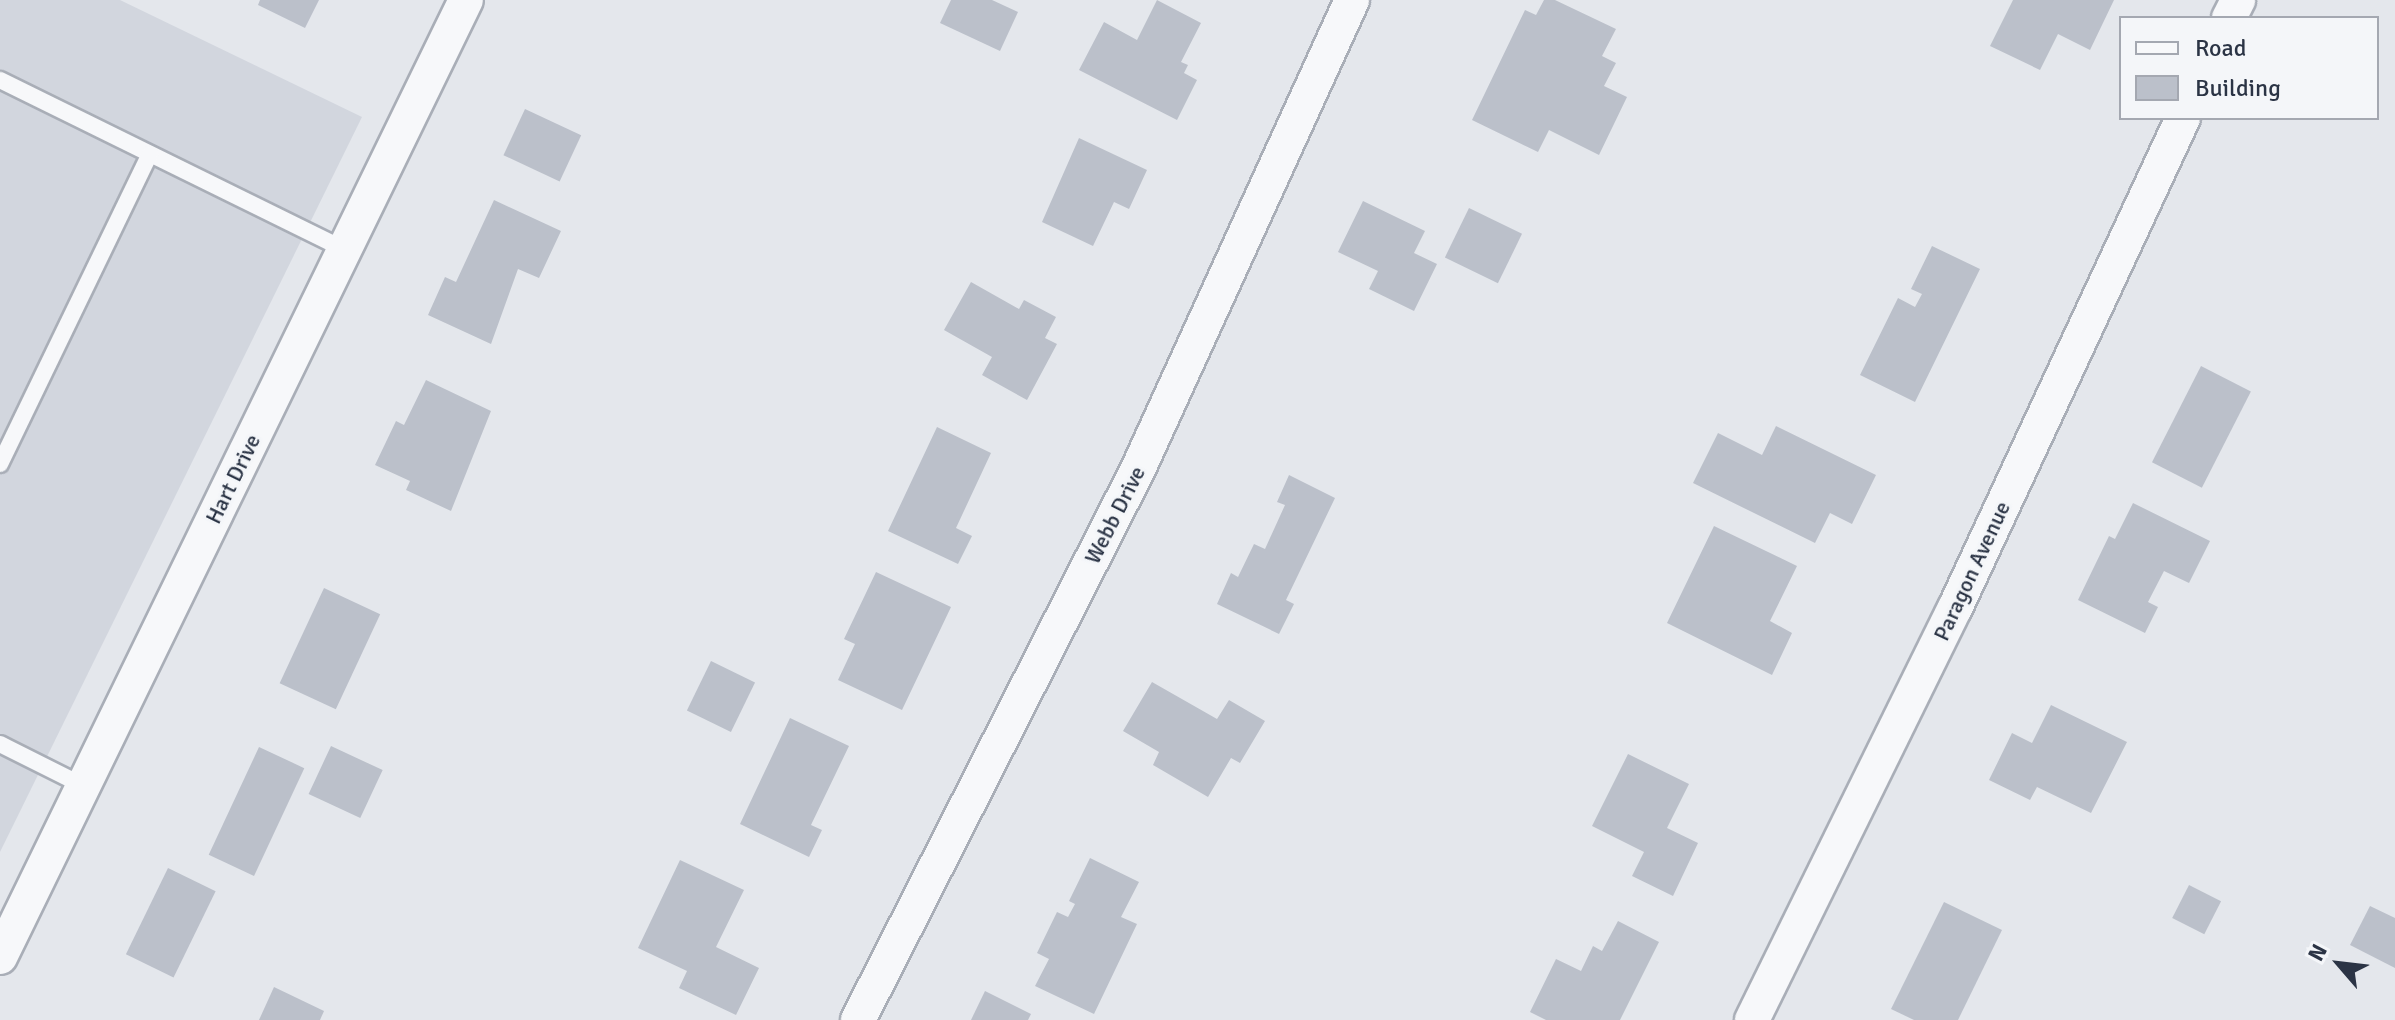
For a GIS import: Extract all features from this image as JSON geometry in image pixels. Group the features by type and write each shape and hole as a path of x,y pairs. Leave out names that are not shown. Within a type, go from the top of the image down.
{"street":[{"name":"Hart Drive","path":"0,957 466,0"},
{"name":"Webb Drive","path":"858,1020 1165,413 1352,0"},
{"name":"Paragon Avenue","path":"1752,1020 1955,608 2182,120"}],"lane":[{"path":"0,80 345,250"},
{"path":"0,464 150,154"},
{"path":"0,744 84,786"}],"shaded area":[{"path":"0,0 120,0 362,117 0,852"}],"building":[{"path":"260,0 319,0 305,28 258,5"},
{"path":"951,0 992,0 1018,12 1000,51 940,23"},
{"path":"1157,0 1201,23 1181,62 1188,65 1184,73 1197,80 1177,120 1079,70 1104,22 1137,40"},
{"path":"1544,0 1555,0 1616,29 1602,56 1616,63 1604,86 1627,97 1599,155 1549,130 1538,152 1472,120 1525,10 1536,15"},
{"path":"2013,0 2114,0 2090,50 2058,34 2040,70 1990,46"},
{"path":"525,109 581,135 560,181 503,155"},
{"path":"1079,138 1147,170 1129,209 1114,202 1093,246 1042,222"},
{"path":"494,200 561,231 539,278 518,269 491,344 428,315 445,277 456,282"},
{"path":"1363,201 1425,231 1414,253 1437,264 1414,311 1369,289 1378,271 1338,252"},
{"path":"1469,208 1522,234 1498,283 1445,257"},
{"path":"1932,246 1980,269 1915,402 1860,375 1898,298 1915,307 1922,294 1911,289"},
{"path":"971,282 1019,309 1024,300 1056,317 1045,338 1057,344 1027,400 982,375 992,357 944,330"},
{"path":"2201,366 2251,391 2202,488 2152,462"},
{"path":"426,380 491,411 451,511 406,490 410,481 375,465 396,421 404,425"},
{"path":"1776,426 1876,475 1852,524 1830,513 1815,543 1693,483 1718,433 1762,455"},
{"path":"937,427 991,453 956,528 972,536 958,564 888,531"},
{"path":"1289,475 1335,498 1286,600 1294,604 1279,634 1217,604 1231,573 1238,577 1254,544 1265,549 1285,505 1277,502"},
{"path":"2133,503 2210,541 2189,583 2164,571 2148,602 2158,607 2145,633 2078,600 2109,536 2115,539"},
{"path":"1714,526 1797,566 1770,621 1792,633 1772,675 1667,623"},
{"path":"876,572 951,607 902,710 838,680 855,644 844,639"},
{"path":"324,588 380,614 336,709 280,683"},
{"path":"711,661 755,682 731,732 687,710"},
{"path":"1152,682 1217,719 1229,700 1265,721 1240,763 1231,758 1208,797 1153,765 1159,752 1123,731"},
{"path":"2051,705 2127,742 2091,813 2037,787 2030,800 1989,780 2012,733 2032,743"},
{"path":"790,718 849,746 811,825 822,830 809,857 740,824"},
{"path":"331,746 383,770 360,818 309,794"},
{"path":"259,747 304,768 254,876 209,855"},
{"path":"1628,754 1689,784 1667,828 1698,843 1673,896 1632,876 1644,852 1592,826"},
{"path":"1090,858 1139,882 1121,917 1137,924 1094,1014 1035,986 1049,959 1037,953 1057,912 1068,917 1075,904 1069,901"},
{"path":"680,860 744,890 716,947 759,968 736,1015 679,988 687,971 638,948"},
{"path":"168,868 216,891 174,978 126,954"},
{"path":"2189,885 2221,901 2204,934 2172,918"},
{"path":"1944,902 2002,930 1958,1020 1914,1020 1891,1009"},
{"path":"2370,906 2395,918 2395,968 2350,945"},
{"path":"1618,921 1659,942 1620,1020 1546,1020 1530,1012 1556,959 1581,971 1593,946 1602,951"},
{"path":"274,987 324,1011 320,1020 259,1020"},
{"path":"985,991 1031,1014 1028,1020 971,1020"}]}
